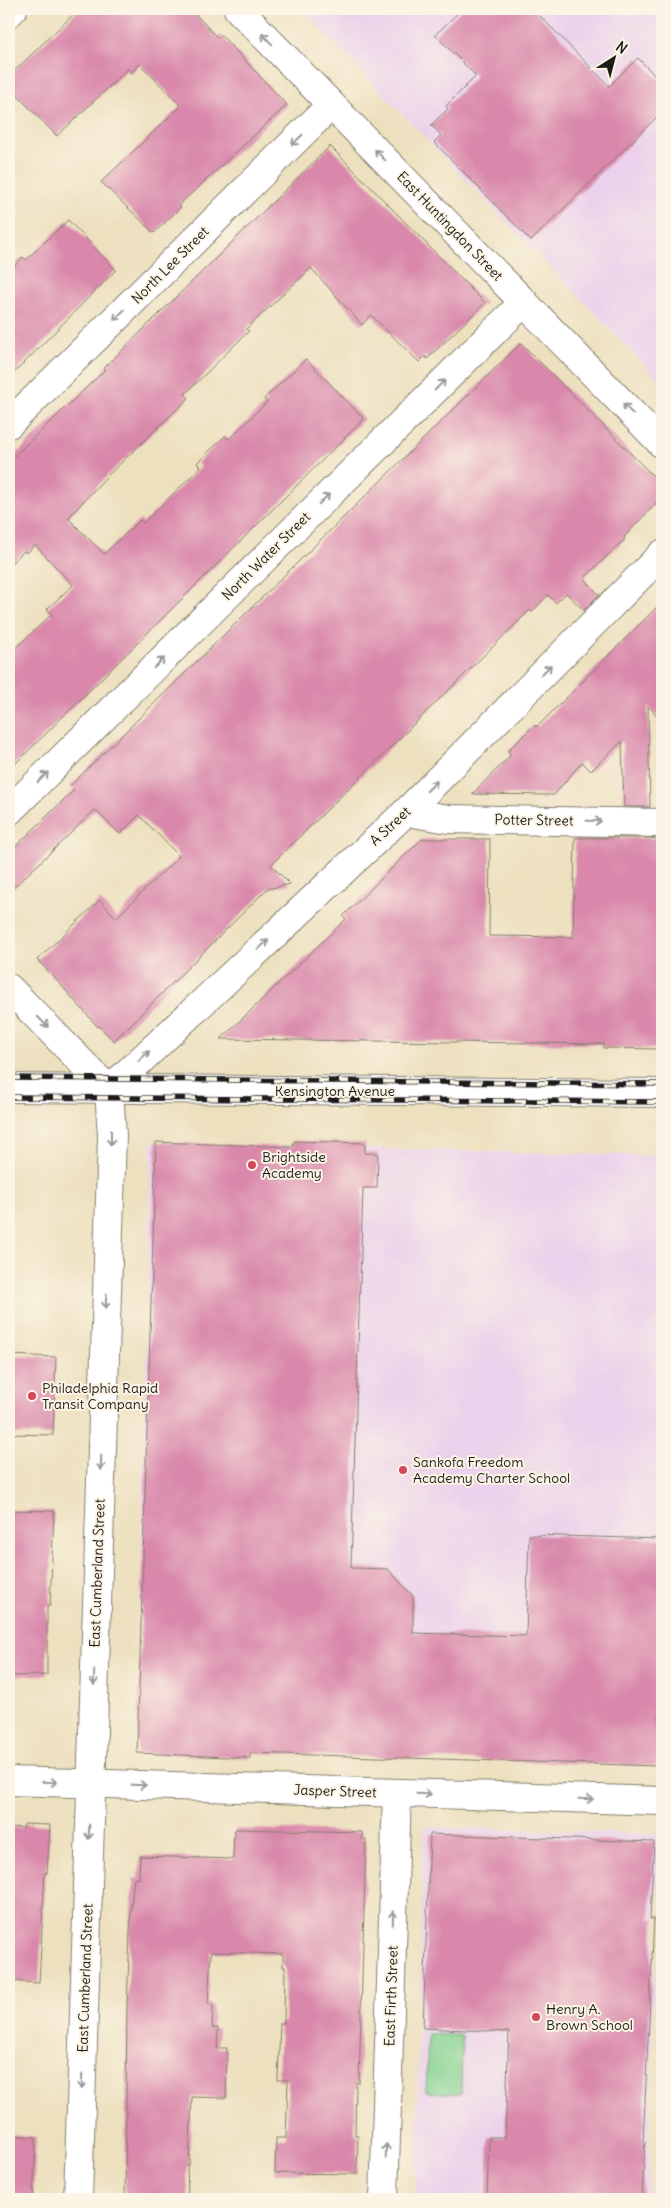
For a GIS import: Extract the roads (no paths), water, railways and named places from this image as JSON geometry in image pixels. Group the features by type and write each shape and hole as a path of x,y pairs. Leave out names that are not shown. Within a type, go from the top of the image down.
{"street":[{"path":"9,13 13,9"},
{"name":"East Huntingdon Street","path":"238,9 662,444"},
{"name":"North Lee Street","path":"9,424 331,105"},
{"name":"North Water Street","path":"9,811 524,302"},
{"name":"A Street","path":"108,1090 406,812 662,554"},
{"name":"Potter Street","path":"406,812 449,819 662,823"},
{"path":"9,988 108,1090"},
{"name":"Kensington Avenue","path":"9,1088 662,1093"},
{"name":"East Cumberland Street","path":"78,2199 111,1146 108,1090"},
{"name":"Jasper Street","path":"9,1781 662,1801"},
{"name":"East Firth Street","path":"384,2199 397,1793"}],"railway":[{"path":"9,1078 662,1084"},
{"path":"9,1097 662,1102"}],"place":[{"name":"Brightside Academy","path":"252,1165"},
{"name":"Philadelphia Rapid Transit Company","path":"32,1396"},
{"name":"Sankofa Freedom Academy Charter School","path":"403,1470"},
{"name":"Henry A. Brown School","path":"536,2017"}]}
